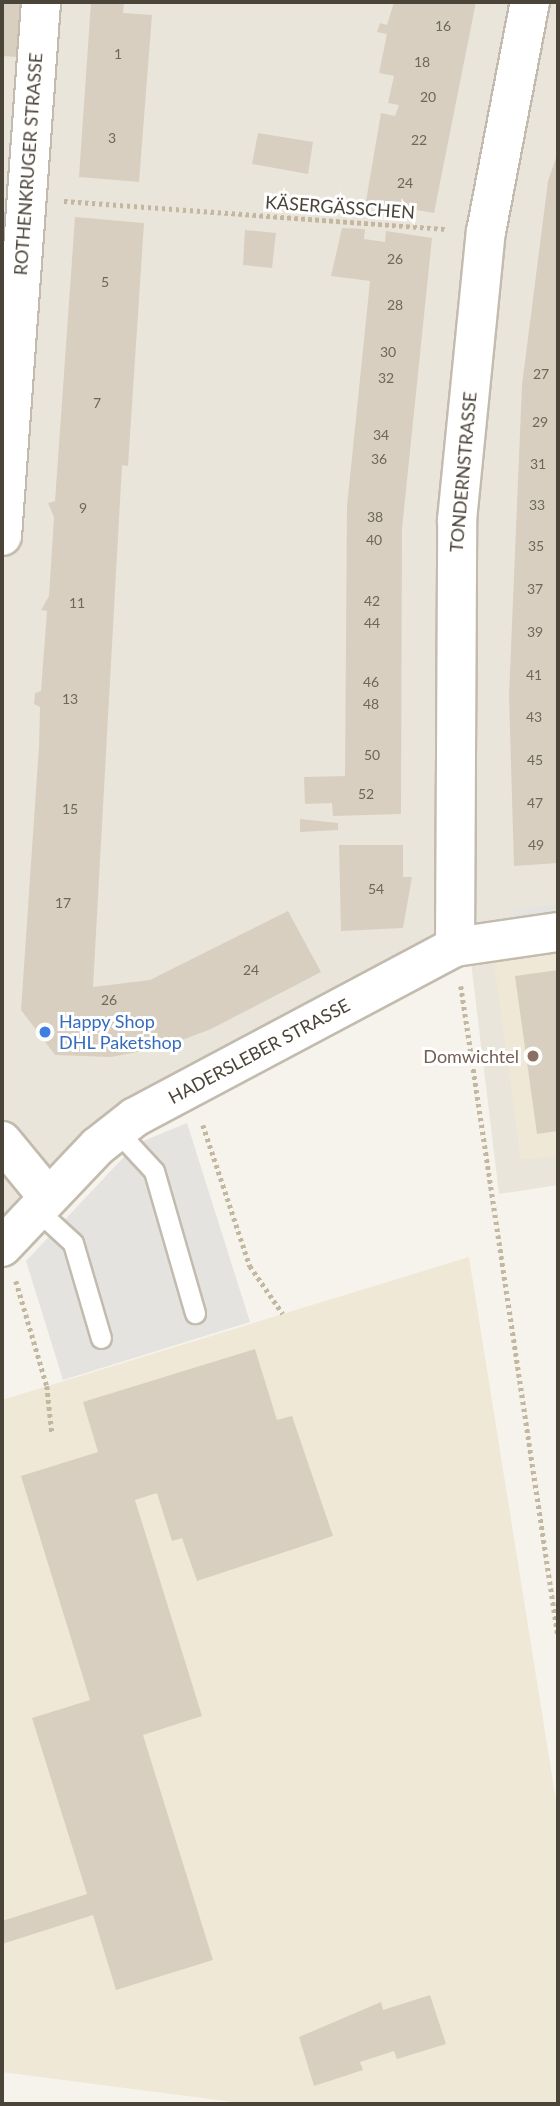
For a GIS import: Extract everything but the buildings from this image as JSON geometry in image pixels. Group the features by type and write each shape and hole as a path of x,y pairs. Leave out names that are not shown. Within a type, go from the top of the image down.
{"street":[{"name":"ROTHENKRUGER STRASSE","path":"2,536 7,366 41,2"},
{"name":"TONDERNSTRASSE","path":"455,947 457,520 486,232 530,2"},
{"name":"HADERSLEBER STRASSE","path":"3,1245 42,1203 117,1131 191,1087 455,947 558,932"},
{"path":"2,1141 42,1203"}],"lane":[{"path":"117,1131 154,1171 195,1313"},
{"path":"42,1203 73,1243 101,1338"}],"path":[{"name":"KÄSERGÄSSCHEN","path":"66,201 486,232"},
{"path":"455,947 558,1636"},
{"path":"191,1087 250,1266 284,1314"},
{"path":"3,1245 47,1386 52,1433"}],"shaded area":[{"path":"2,2 558,2 558,1185 499,1194 467,929 100,1123 2,1226"},
{"path":"558,904 558,916 515,922 513,910"},
{"name":"Domwichtel","path":"558,947 558,1157 521,1159 493,955"},
{"path":"187,1123 250,1322 63,1380 26,1261 136,1144"},
{"path":"469,1257 558,1813 558,2104 248,2104 2,2072 2,1400"}],"place":[{"name":"Happy Shop DHL Paketshop","path":"45,1032"},
{"name":"Domwichtel","path":"533,1056"}]}
